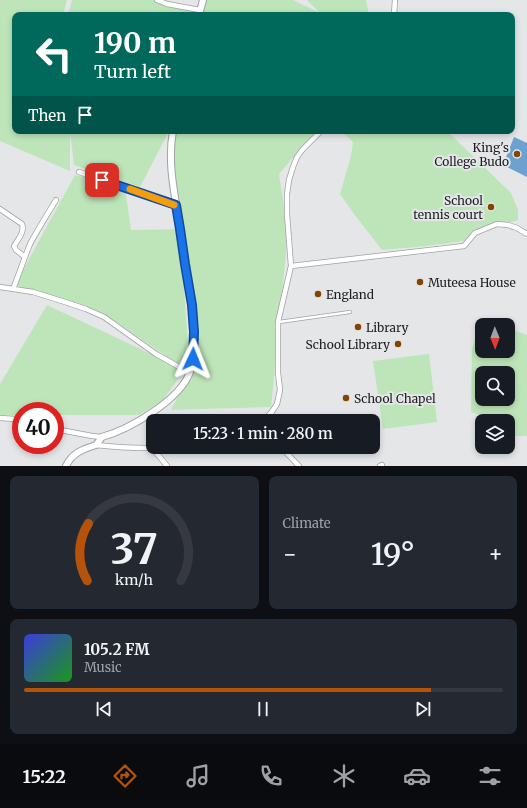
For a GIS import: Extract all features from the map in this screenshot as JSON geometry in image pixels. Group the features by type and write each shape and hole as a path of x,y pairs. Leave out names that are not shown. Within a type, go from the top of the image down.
{"street":[{"path":"156,0 196,12"},
{"path":"200,12 203,0"},
{"path":"394,12 395,0"},
{"path":"64,431 102,437 114,433 162,406 174,395 190,372 193,359 194,332 192,305 174,192 171,156 172,134"},
{"path":"270,414 277,404 280,390 278,373 278,322 291,266 287,214 289,180 297,157 318,134"},
{"path":"79,172 176,205"},
{"path":"13,289 40,226 56,200"},
{"path":"0,209 22,224 23,231 14,246 16,250 25,258"},
{"path":"291,266 464,246 475,233 498,224 517,228 527,234"},
{"path":"0,287 33,292 86,309 104,317 156,354 190,372"},
{"path":"0,418 12,420"},
{"path":"96,445 102,437"},
{"path":"66,466 66,464 79,451 96,445 119,448 146,449"},
{"path":"157,454 167,466"},
{"path":"288,454 299,466"}],"lane":[{"path":"278,322 350,312"}],"green space":[{"path":"0,0 67,0 64,12 12,12 12,134 70,134 70,171 0,141"},
{"path":"72,0 165,0 195,12 69,12"},
{"path":"204,0 293,0 318,12 201,12"},
{"path":"307,0 366,0 368,12 319,12"},
{"path":"70,134 167,134 140,187 74,165"},
{"path":"175,134 313,134 279,174 288,232 271,407 171,410 200,355 171,156"},
{"path":"344,134 450,134 511,193 518,210 518,220 484,231 464,241 382,250 340,194 351,156 353,142"},
{"path":"75,175 125,188 131,230 180,229 190,373 114,320 15,285"},
{"path":"47,305 185,370 162,401 139,415 64,415 64,402 12,402 12,415 0,415 0,384"},
{"path":"515,331 527,335 527,436 515,436 515,414 476,414 471,412 472,349 475,339 475,358 515,358"},
{"path":"429,354 437,422 383,429 373,361"}],"water":[{"name":"King's College Budo","path":"514,137 527,143 527,177 503,165"}],"slow traffic":[{"path":"130,189 174,205"}],"place":[{"name":"King's College Budo","path":"517,154"},
{"name":"School tennis court","path":"491,207"},
{"name":"Muteesa House","path":"420,282"},
{"name":"England","path":"318,294"},
{"name":"Library","path":"358,327"},
{"name":"School Library","path":"398,344"},
{"name":"School Chapel","path":"346,398"}],"route":[{"path":"102,180 176,205 192,305 194,332 193,359"}]}
